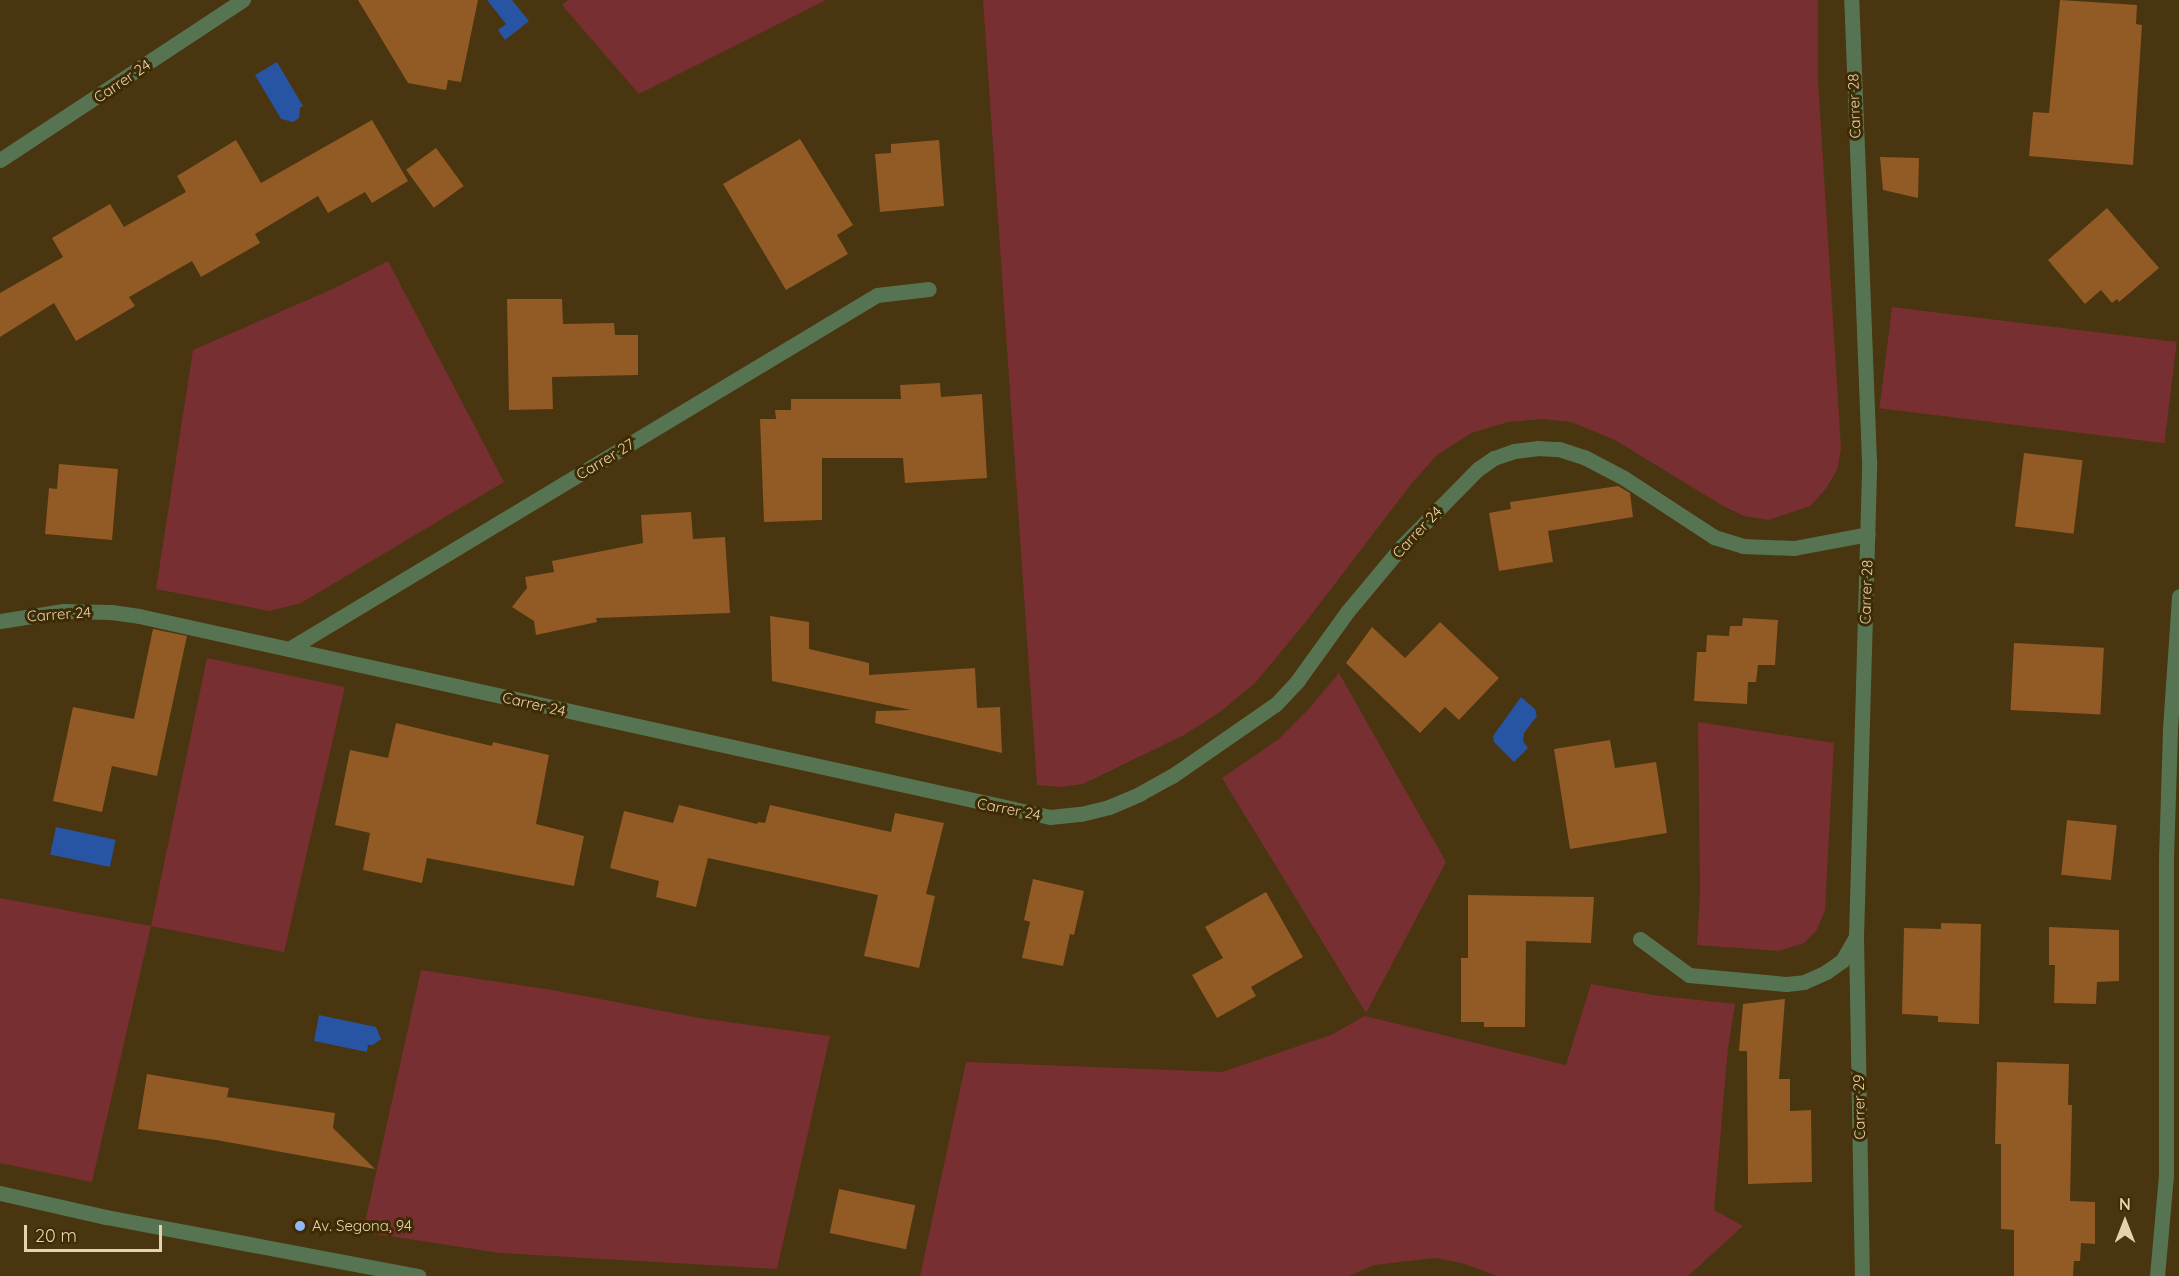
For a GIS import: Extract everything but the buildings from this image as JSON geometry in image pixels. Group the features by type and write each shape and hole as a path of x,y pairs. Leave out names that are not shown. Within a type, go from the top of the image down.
{"street":[{"name":"Carrer 24","path":"0,160 243,0"},
{"name":"Carrer 28","path":"1851,0 1869,460 1856,937"},
{"name":"Carrer 27","path":"289,649 877,295 929,289"},
{"name":"Carrer 24","path":"0,621 41,613 111,612 289,649 1050,817 1100,810 1139,794 1172,776 1276,704 1298,680 1347,612 1402,546 1478,469 1494,458 1514,451 1537,448 1559,449 1584,457 1614,472 1714,537 1743,546 1794,548 1868,534"},
{"path":"2157,1276 2166,1175 2166,858 2170,729 2179,596"},
{"path":"2166,858 2179,845"},
{"path":"1640,939 1689,975 1786,984 1804,981 1826,972 1842,961 1856,937"},
{"name":"Carrer 29","path":"1856,937 1862,1276"},
{"path":"0,1193 106,1217 418,1276"}],"shaded area":[{"path":"568,0 826,0 639,94 562,5"},
{"path":"983,0 1818,0 1818,80 1841,448 1837,470 1825,490 1810,506 1769,520 1744,516 1723,506 1615,440 1571,422 1542,419 1508,422 1471,433 1437,455 1412,483 1308,619 1255,683 1220,712 1184,735 1083,784 1061,787 1037,785"},
{"path":"388,261 504,482 301,603 270,611 156,589 193,350 335,288"},
{"path":"1892,307 2177,342 2164,443 1880,408"},
{"path":"207,658 345,687 284,952 151,926"},
{"path":"1339,673 1446,862 1366,1013 1222,778 1279,739 1307,711"},
{"path":"1698,722 1834,743 1825,910 1817,930 1804,943 1779,951 1697,945 1700,894"},
{"path":"0,898 151,926 92,1182 0,1163"},
{"path":"421,970 558,991 699,1018 830,1036 777,1269 500,1253 363,1232"},
{"path":"1591,984 1653,995 1735,1004 1728,1048 1714,1210 1743,1226 1688,1276 1497,1276 1462,1263 1435,1258 1374,1265 1349,1276 920,1276 966,1062 1222,1072 1331,1035 1365,1016 1566,1065"}],"water":[{"path":"487,0 512,0 529,21 505,40 498,30 506,24"},
{"path":"277,62 303,106 300,108 299,118 293,122 281,119 255,75"},
{"path":"1521,697 1535,709 1537,716 1524,733 1523,741 1528,748 1514,762 1494,742 1493,736"},
{"path":"56,827 116,840 110,867 50,854"},
{"path":"319,1015 376,1027 381,1039 373,1045 368,1045 367,1052 314,1041"}],"place":[{"name":"Av. Segona, 94","path":"300,1226"}]}
